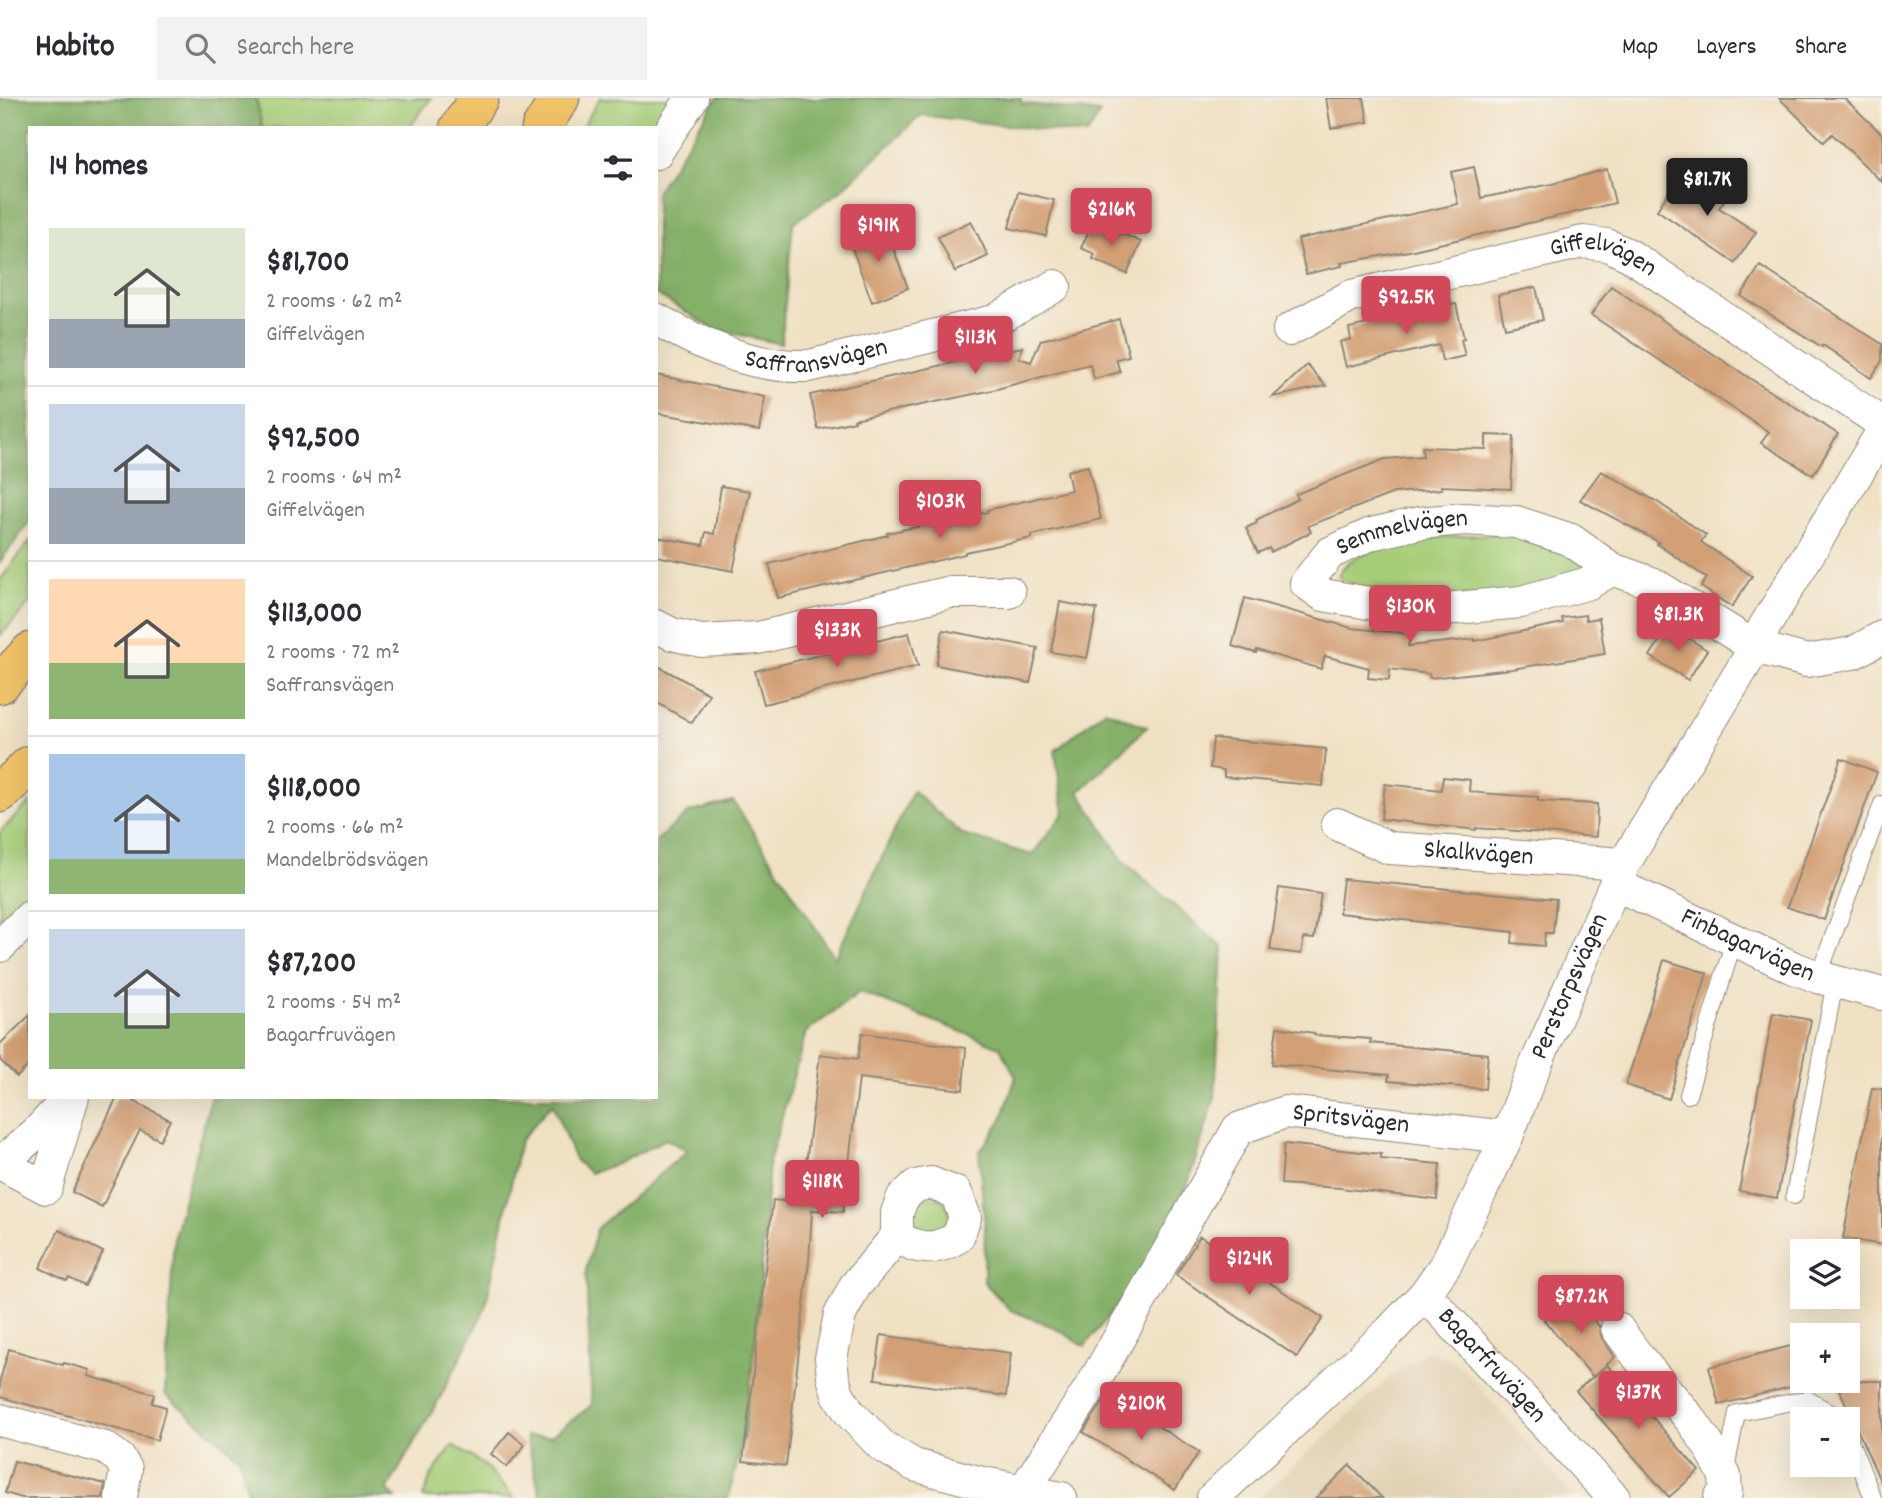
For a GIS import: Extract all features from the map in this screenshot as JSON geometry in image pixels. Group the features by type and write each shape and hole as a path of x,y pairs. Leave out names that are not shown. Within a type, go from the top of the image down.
{"highway":[{"path":"460,126 479,98"},
{"path":"542,126 560,98"},
{"path":"0,684 28,654"},
{"path":"0,793 28,767"}],"street":[{"path":"658,150 692,98"},
{"name":"Giffelvägen","path":"1289,330 1351,296 1583,242 1607,245 1629,255 1882,423"},
{"name":"Saffransvägen","path":"658,320 726,354 778,366 808,366 994,321 1055,286"},
{"name":"Perstorpsvägen","path":"1213,1498 1390,1331 1425,1294 1446,1264 1507,1137 1528,1082 1620,874 1882,432"},
{"name":"Semmelvägen","path":"1612,569 1589,583 1521,602 1445,609 1380,605 1323,595 1306,583 1330,553 1371,534 1419,523 1464,519 1516,522 1571,540 1612,569 1652,583 1755,647 1807,661 1853,653 1882,636"},
{"path":"658,627 672,634 701,641 758,638 950,592 1009,592"},
{"name":"Skalkvägen","path":"1336,824 1390,848 1620,874"},
{"name":"Finbagarvägen","path":"1620,874 1734,940 1826,980 1882,995"},
{"path":"0,946 28,919"},
{"path":"69,1099 37,1132 0,1163 46,1188 70,1099"},
{"name":"Spritsvägen","path":"1024,1490 1094,1382 1238,1129 1285,1112 1507,1137"},
{"path":"897,1236 855,1286 840,1315 831,1358 838,1394 850,1413 882,1446 914,1465 978,1482 1061,1498"},
{"name":"Bagarfruvägen","path":"1425,1294 1614,1498"},
{"path":"1617,1328 1712,1449 1726,1491"},
{"path":"0,1420 105,1448 120,1458 126,1469 121,1498"}],"lane":[{"path":"1794,1196 1826,980 1882,804"},
{"path":"1688,1095 1734,940"},
{"path":"1726,1491 1737,1413 1807,1399 1821,1407"},
{"path":"1860,1466 1873,1498"}],"shaded area":[{"path":"1429,1352 1448,1358 1464,1369 1575,1498 1259,1498 1390,1377 1415,1358"}],"green space":[{"path":"0,98 256,98 262,126 28,126 28,524 0,562"},
{"path":"256,98 431,98 410,126 262,126"},
{"path":"600,98 676,98 657,126 583,126"},
{"path":"717,98 1021,98 1021,103 1100,113 1087,135 921,115 839,192 793,223 781,344 714,329 658,295 658,189"},
{"path":"1496,534 1538,537 1586,560 1583,574 1513,594 1467,596 1417,595 1369,589 1338,576 1348,563 1364,553 1385,546 1434,538"},
{"path":"28,544 28,605 0,636 0,580"},
{"path":"1105,710 1147,727 1079,792 1123,861 1223,948 1215,1097 1176,1221 1124,1297 1085,1346 1051,1326 1010,1310 984,1282 985,1227 979,1153 1002,1119 1016,1077 1000,1047 860,992 806,1032 769,1162 759,1308 744,1436 728,1498 541,1498 526,1436 551,1436 592,1405 586,1270 597,1228 687,1151 666,1139 617,1164 590,1173 575,1160 552,1103 520,1141 485,1309 443,1392 387,1490 396,1498 249,1498 239,1457 165,1394 174,1237 210,1099 658,1099 658,839 688,813 733,801 835,958 913,791 963,835 1032,855 1064,813 1055,751"},
{"path":"28,804 28,899 0,926 0,832"},
{"path":"922,1196 943,1199 952,1217 941,1235 916,1231 912,1226 912,1206"},
{"path":"453,1445 484,1465 514,1498 423,1498 431,1476"}],"building":[{"path":"1326,98 1364,98 1368,122 1331,128"},
{"path":"1779,98 1844,98 1882,134 1882,182 1832,134 1824,142"},
{"path":"1474,167 1481,198 1552,184 1607,169 1615,203 1409,251 1341,263 1342,266 1306,274 1298,239 1458,204 1451,172"},
{"path":"1692,176 1725,199 1719,208 1756,232 1735,263 1657,210 1676,182 1684,188"},
{"path":"1018,192 1054,200 1046,236 1009,228"},
{"path":"971,221 988,256 955,272 938,237"},
{"path":"1092,224 1105,230 1107,227 1141,242 1127,274 1093,259 1095,254 1081,248"},
{"path":"885,226 908,288 872,302 849,240"},
{"path":"1760,266 1882,344 1882,361 1871,378 1823,345 1822,347 1741,296"},
{"path":"1611,286 1838,434 1813,475 1761,443 1769,432 1591,315"},
{"path":"1536,287 1543,320 1505,328 1498,295"},
{"path":"1456,304 1465,356 1442,361 1439,345 1346,367 1340,342 1351,339 1349,328"},
{"path":"1119,319 1129,356 1116,359 1120,372 1094,379 1090,364 993,390 818,429 810,395 1022,347 1019,358 1031,362 1041,340"},
{"path":"1307,365 1326,386 1273,397"},
{"path":"658,375 765,397 759,431 658,413"},
{"path":"1486,435 1514,436 1511,489 1441,486 1442,489 1394,493 1308,526 1311,532 1271,552 1269,548 1258,553 1246,528 1257,523 1256,520 1298,499 1296,494 1385,459 1423,456 1422,447 1486,449"},
{"path":"1088,466 1101,519 778,598 769,564 1071,490 1067,471"},
{"path":"1601,471 1656,501 1706,535 1701,542 1752,576 1732,607 1701,587 1707,578 1657,544 1659,542 1580,500"},
{"path":"721,486 750,491 733,571 658,556 658,537 703,545 706,532 714,534"},
{"path":"1245,598 1352,628 1410,634 1408,646 1475,641 1563,623 1562,618 1585,615 1586,620 1599,618 1605,654 1512,669 1430,678 1429,674 1390,669 1389,680 1368,678 1369,668 1325,656 1321,669 1257,650 1256,653 1232,646"},
{"path":"1060,602 1097,609 1087,658 1051,652"},
{"path":"1669,626 1707,650 1688,680 1650,656"},
{"path":"943,630 1038,648 1030,683 936,665"},
{"path":"909,633 918,666 764,704 755,671"},
{"path":"658,666 709,694 692,723 658,703"},
{"path":"1213,738 1326,749 1323,786 1224,777 1224,770 1210,768"},
{"path":"1841,758 1877,772 1824,920 1787,907"},
{"path":"1443,777 1470,780 1469,791 1480,793 1538,797 1538,801 1597,804 1596,837 1476,830 1381,819 1385,784 1441,790"},
{"path":"1343,879 1556,899 1553,933 1545,933 1544,946 1512,943 1513,932 1339,913"},
{"path":"1279,888 1321,894 1314,939 1304,938 1301,954 1270,950"},
{"path":"1664,960 1707,973 1669,1099 1626,1085"},
{"path":"1773,1013 1811,1020 1777,1198 1739,1191"},
{"path":"28,1017 28,1066 17,1077 0,1060 0,1044"},
{"path":"1277,1027 1314,1035 1371,1039 1370,1043 1488,1054 1485,1089 1388,1081 1389,1075 1272,1064"},
{"path":"862,1033 966,1048 963,1090 859,1078 843,1212 812,1210 809,1261 786,1466 743,1461 773,1200 801,1203 820,1054 858,1059"},
{"path":"1872,1088 1882,1089 1882,1245 1843,1238"},
{"path":"116,1099 130,1099 170,1120 160,1140 140,1130 102,1207 72,1192"},
{"path":"1284,1144 1381,1154 1381,1159 1440,1164 1437,1200 1281,1184"},
{"path":"59,1230 103,1252 85,1286 40,1268"},
{"path":"1200,1236 1323,1318 1297,1357 1176,1275"},
{"path":"1573,1295 1599,1326 1602,1338 1615,1357 1593,1377 1544,1320"},
{"path":"881,1335 1011,1353 1006,1396 875,1379"},
{"path":"1790,1346 1790,1387 1719,1405 1709,1367"},
{"path":"9,1349 90,1370 88,1376 155,1394 152,1403 166,1407 157,1440 0,1397 0,1380"},
{"path":"1607,1365 1699,1471 1669,1497 1576,1391"},
{"path":"1860,1381 1882,1381 1882,1485 1860,1436 1860,1407 1847,1407 1841,1393 1860,1393"},
{"path":"1108,1395 1199,1452 1175,1490 1083,1432"},
{"path":"509,1432 525,1445 507,1467 491,1454"},
{"path":"14,1461 105,1484 103,1498 22,1498 5,1493"},
{"path":"1350,1465 1382,1498 1316,1498"}]}
